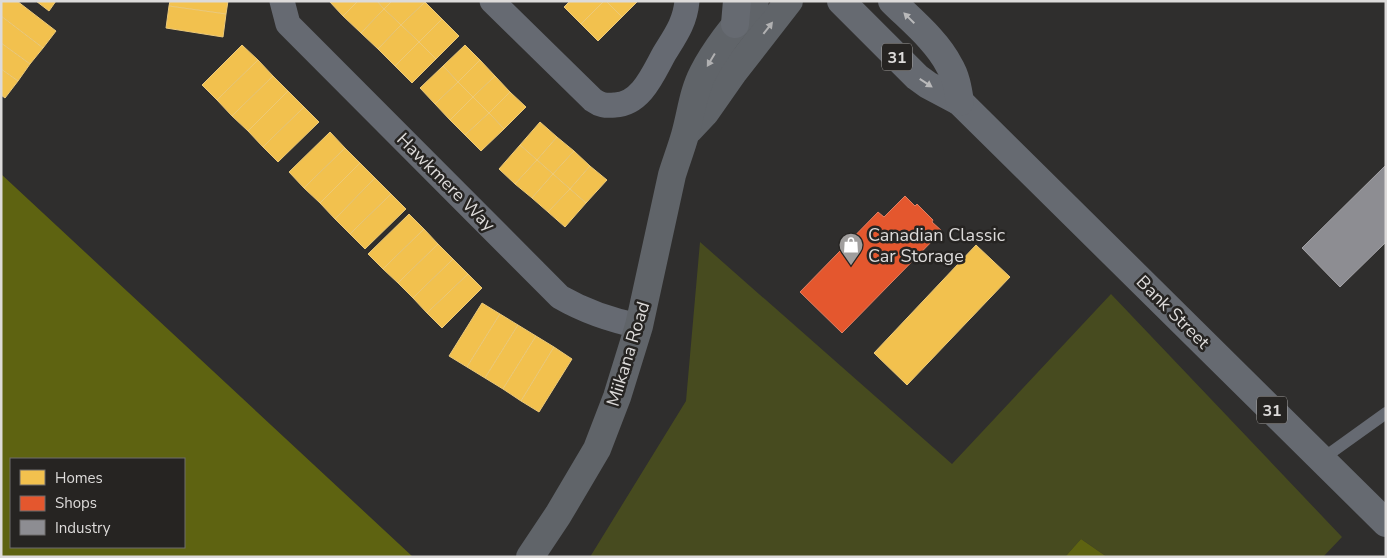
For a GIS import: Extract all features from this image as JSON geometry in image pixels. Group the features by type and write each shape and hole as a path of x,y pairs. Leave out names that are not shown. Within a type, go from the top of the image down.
{"main road":[{"name":"Bank Street","path":"841,1 917,77 960,102 1386,523"},
{"name":"31","path":"892,1 938,47 955,78 960,102"}],"street":[{"name":"Hawkmere Way","path":"282,1 288,24 560,297 577,307 610,320 639,326"},
{"path":"492,1 593,100 600,105 619,105 638,95 646,86 681,25 686,13 687,1"},
{"name":"Miikana Road","path":"530,557 558,515 597,448 617,397 639,326 672,175 702,74 725,38 736,13 754,1"},
{"name":"Miikana Road","path":"685,135 705,112 789,1"}],"lane":[{"path":"1322,459 1386,413"}],"green space":[{"path":"700,242 952,464 1111,294 1342,537 1323,557 1107,557 1081,539 1065,557 590,557 686,401"}],"shaded area":[{"path":"1,174 413,557 1,557"},
{"path":"1081,539 1107,557 1065,557"}],"building: Homes":[{"path":"1,1 17,1 56,31 43,48 1,16"},
{"path":"36,1 56,1 49,11"},
{"path":"170,1 228,1 226,14 169,6"},
{"path":"329,1 358,1 343,16"},
{"path":"358,1 377,1 384,9 361,33 343,16"},
{"path":"377,1 392,1 384,9"},
{"path":"392,1 425,2 401,25 384,9"},
{"path":"570,1 604,1 581,24 564,7"},
{"path":"604,1 622,17 598,41 581,24"},
{"path":"606,1 638,1 622,17"},
{"path":"425,2 442,19 419,42 401,25"},
{"path":"169,6 226,14 223,37 166,28"},
{"path":"384,9 401,25 378,49 361,33"},
{"path":"1,16 43,48 30,64 1,43"},
{"path":"442,19 459,36 436,59 419,42"},
{"path":"401,25 419,42 395,66 378,49"},
{"path":"419,42 436,59 412,83 395,66"},
{"path":"1,43 30,64 18,81 1,69"},
{"path":"242,45 258,60 217,100 202,85"},
{"path":"465,45 480,60 458,82 443,66"},
{"path":"258,60 273,76 232,116 217,100"},
{"path":"480,60 495,76 473,97 458,82"},
{"path":"443,66 458,82 435,104 420,88"},
{"path":"1,69 18,81 5,98 1,95"},
{"path":"273,76 288,91 248,131 232,116"},
{"path":"495,76 510,92 489,113 473,97"},
{"path":"458,82 473,97 450,120 435,104"},
{"path":"288,91 304,107 263,147 248,131"},
{"path":"510,92 526,107 504,129 489,113"},
{"path":"473,97 489,113 465,135 450,120"},
{"path":"304,107 319,122 278,162 263,147"},
{"path":"489,113 504,129 481,151 465,135"},
{"path":"540,122 557,137 537,160 520,145"},
{"path":"330,132 345,148 304,188 289,172"},
{"path":"557,137 574,151 553,174 537,160"},
{"path":"520,145 537,160 515,184 499,169"},
{"path":"345,148 360,163 320,203 304,188"},
{"path":"574,151 590,166 570,189 553,174"},
{"path":"537,160 553,174 532,198 515,184"},
{"path":"360,163 375,178 335,219 320,203"},
{"path":"590,166 607,180 586,203 570,189"},
{"path":"553,174 570,189 548,212 532,198"},
{"path":"375,178 391,194 350,234 335,219"},
{"path":"570,189 586,203 565,227 548,212"},
{"path":"391,194 406,209 365,249 350,234"},
{"path":"409,214 424,229 383,269 368,254"},
{"path":"424,229 438,244 398,283 383,269"},
{"path":"438,244 453,259 413,298 398,283"},
{"path":"976,245 1010,277 907,385 874,353"},
{"path":"453,259 468,274 427,313 413,298"},
{"path":"468,274 482,288 442,328 427,313"},
{"path":"482,303 500,314 467,367 449,356"},
{"path":"500,314 518,325 485,378 467,367"},
{"path":"518,325 536,336 503,389 485,378"},
{"path":"536,336 554,347 521,401 503,389"},
{"path":"554,347 572,359 539,412 521,401"}],"building: Shops":[{"path":"905,196 915,206 917,204 942,231 842,333 800,292 878,212 884,217"}],"building: Industry":[{"path":"1386,165 1386,242 1340,287 1302,248"}],"place":[{"name":"Canadian Classic Car Storage","path":"851,266"}]}
